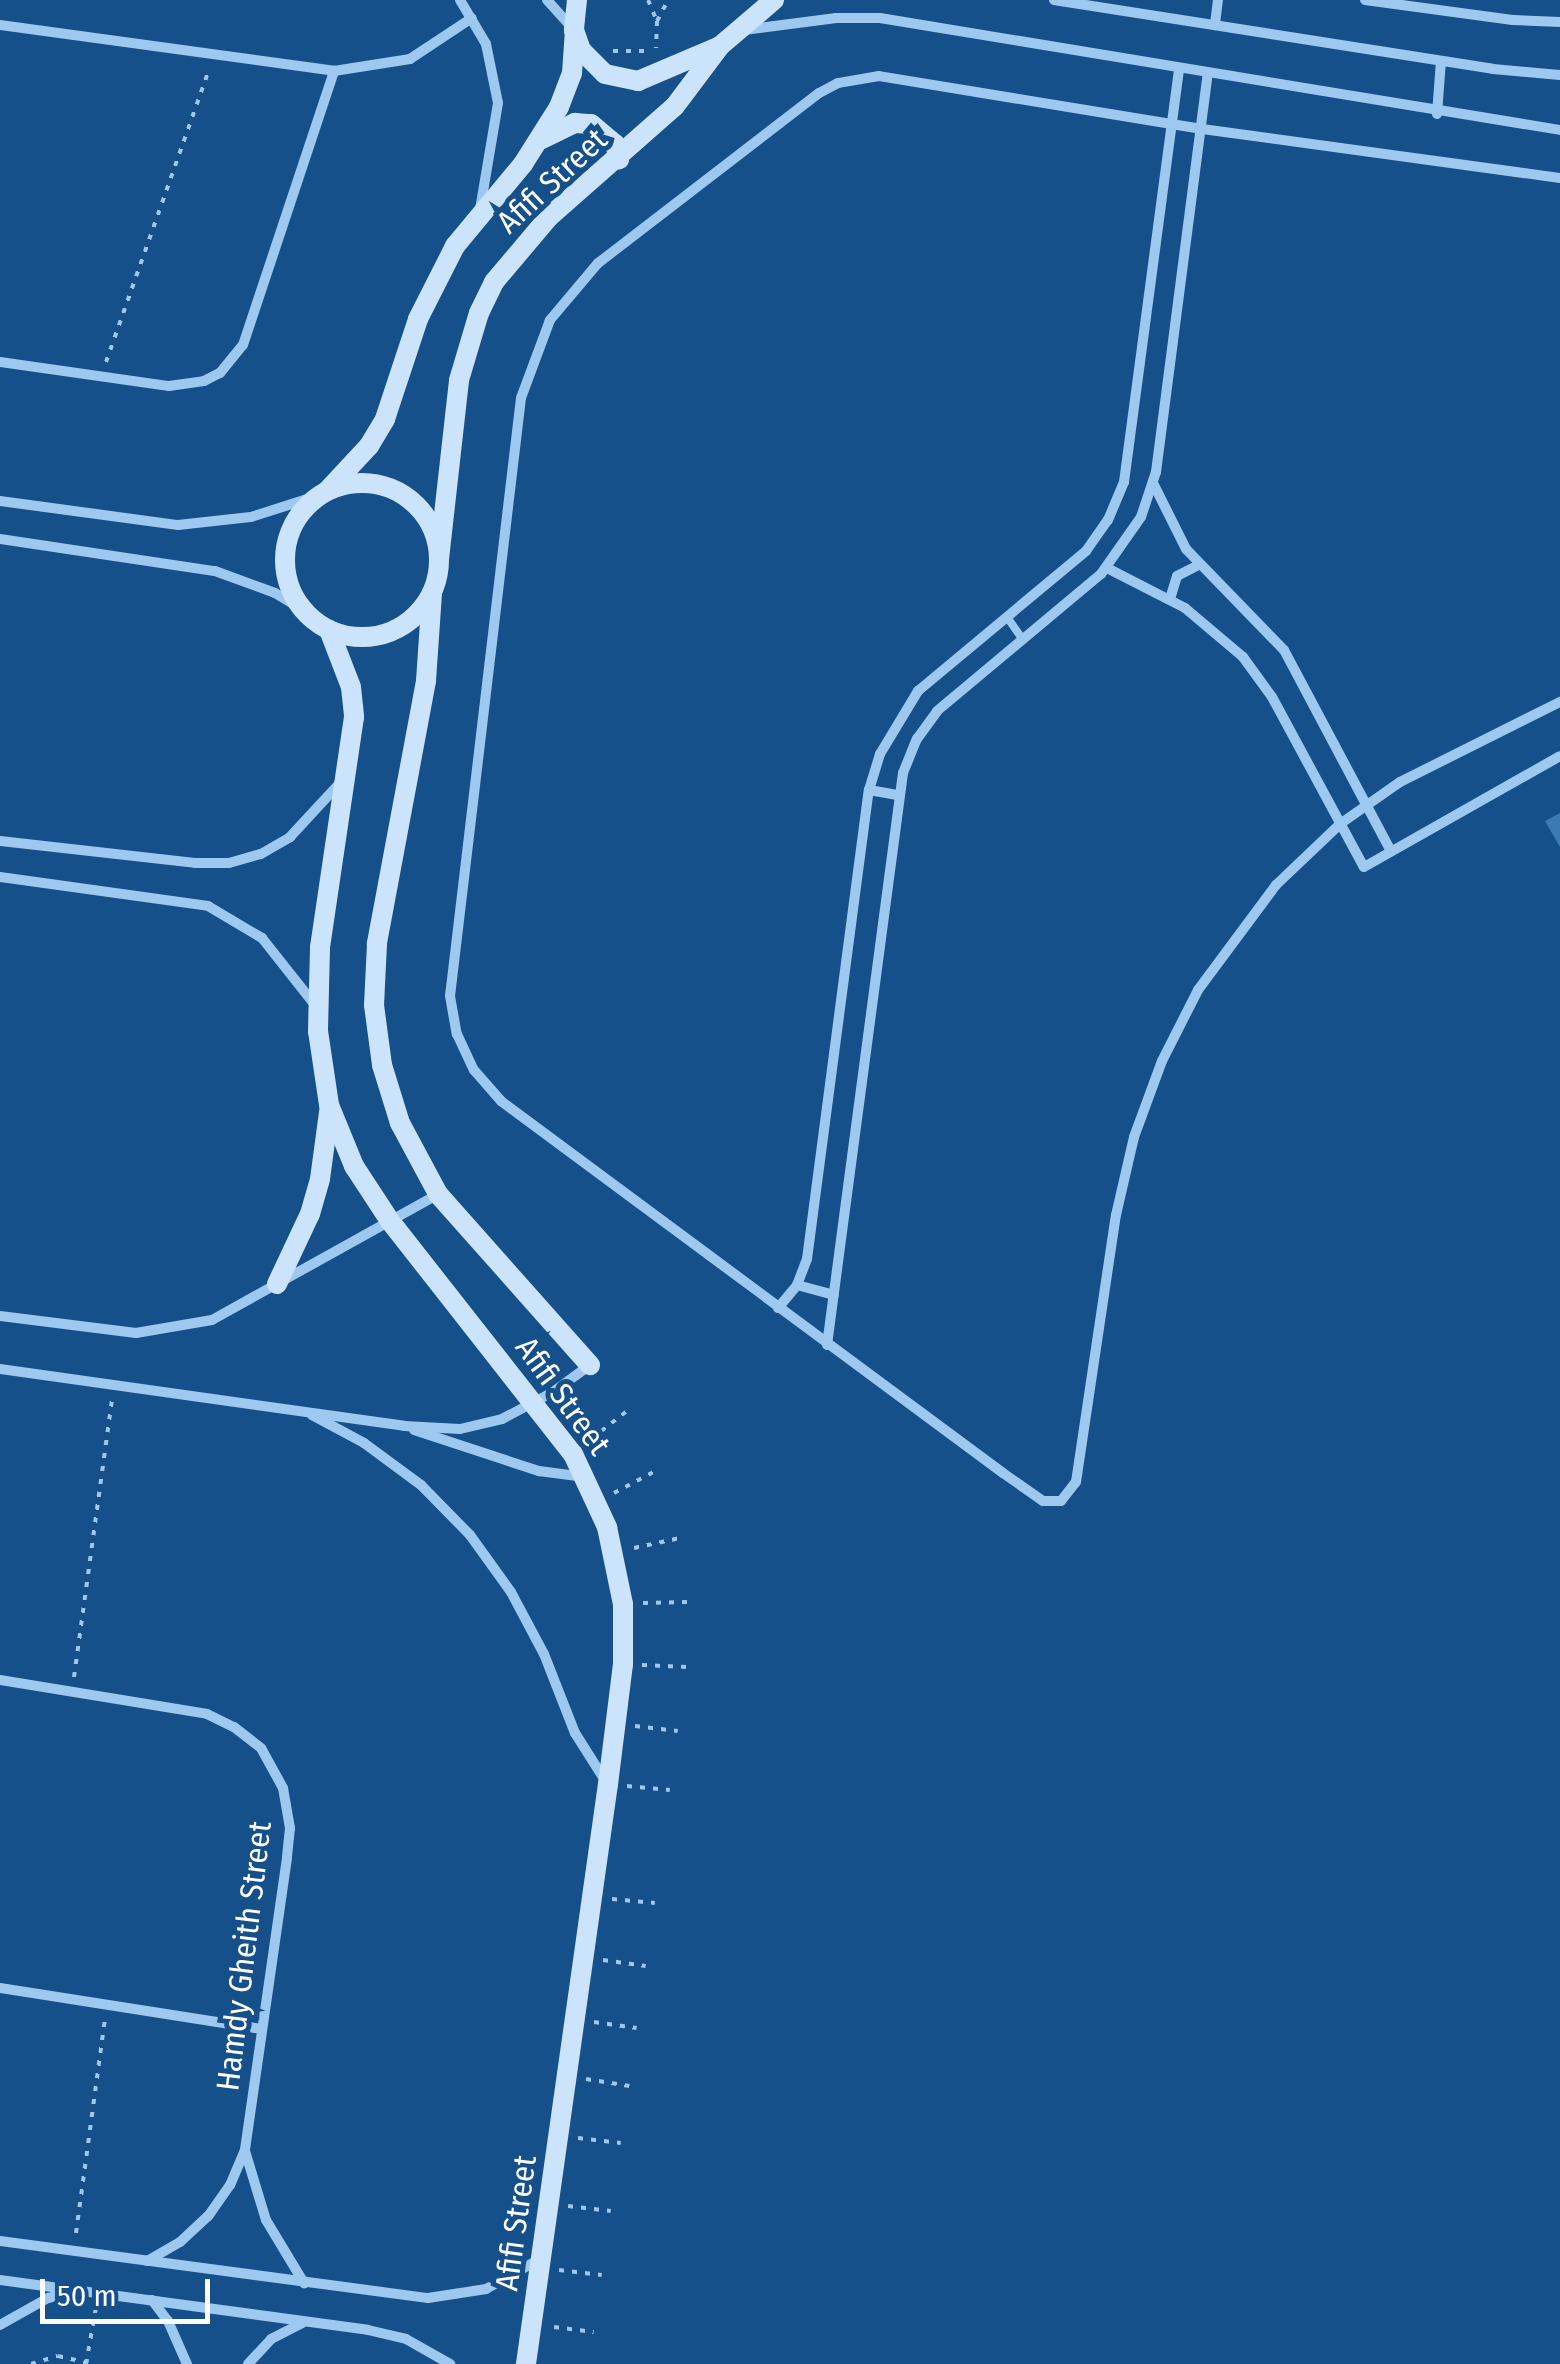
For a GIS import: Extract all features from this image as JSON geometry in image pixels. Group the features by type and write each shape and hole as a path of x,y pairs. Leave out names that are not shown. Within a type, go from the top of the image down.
{"street":[{"path":"460,0 472,18 494,73 498,103 479,213"},
{"path":"547,0 574,32 581,50 605,74 622,80 650,77 720,46 774,0"},
{"name":"Afifi Street","path":"324,493 369,446 385,420 434,282 479,213 542,138 572,73 577,0"},
{"path":"1054,0 1442,61 1560,75"},
{"path":"1215,24 1218,0"},
{"path":"1365,0 1443,5 1560,22"},
{"path":"0,25 334,71 410,59 472,18"},
{"path":"743,30 836,18 880,18 1437,114 1560,130"},
{"name":"Afifi Street","path":"439,559 459,380 478,313 519,247 676,106 720,46"},
{"path":"1437,114 1442,61"},
{"path":"778,1308 796,1285 809,1247 869,790 889,735 918,692 1086,551 1108,520 1124,482 1179,69"},
{"path":"0,362 186,386 204,382 233,360 243,345 334,71"},
{"path":"827,1345 898,794 910,754 937,710 1107,568 1136,528 1153,482 1208,74"},
{"path":"1560,178 1202,129 879,76 838,83 819,92 598,263 550,320 528,371 450,996 457,1034 474,1070 501,1100 827,1345 1036,1496 1052,1503 1068,1497 1076,1482 1124,1175 1162,1062 1220,956 1276,885 1366,804 1400,782 1560,702"},
{"path":"542,138 575,123 591,124 615,144 619,159"},
{"path":"1153,482 1172,527 1199,565 1284,650 1392,851"},
{"path":"0,501 178,525 250,517 360,483 394,490 409,499 431,526 439,559 432,593 411,620 380,636 363,638 329,630 275,593 215,571 0,538"},
{"path":"302,610 292,594 284,557 295,522 324,493"},
{"path":"1170,599 1177,576 1199,565"},
{"path":"1107,568 1170,599 1226,639 1258,676 1364,867 1560,756"},
{"name":"Afifi Street","path":"432,593 426,681 376,944 374,1004 382,1065 400,1123 438,1194 590,1365"},
{"name":"Afifi Street","path":"329,630 350,686 354,717 325,890 317,1009 329,1105 354,1166 390,1221 573,1454 598,1502 614,1552 623,1604 623,1664 608,1784 526,2364"},
{"path":"0,841 195,863 229,862 261,854 290,837 346,776"},
{"path":"869,790 898,794"},
{"path":"0,877 208,906 262,938 317,1009"},
{"path":"276,1284 296,1248 320,1179 329,1105"},
{"path":"0,1316 136,1333 174,1330 212,1320 438,1194"},
{"path":"796,1285 834,1295"},
{"path":"0,1370 404,1426 480,1426 534,1402 590,1365"},
{"path":"302,1410 364,1444 406,1475 470,1535 512,1592 544,1654 575,1733 608,1784"},
{"path":"404,1426 539,1472 586,1478"},
{"name":"Hamdy Gheith Street","path":"0,1680 207,1714 234,1726 260,1748 283,1788 289,1842 245,2150 230,2185 208,2216 180,2242 146,2261"},
{"path":"0,1988 262,2028"},
{"name":"Hamdy Gheith Street","path":"245,2150 266,2220 304,2283"},
{"path":"0,2241 412,2297 459,2296 486,2289 540,2264"},
{"path":"0,2280 305,2321 406,2339 450,2364"},
{"path":"0,2325 48,2298 83,2291"},
{"path":"152,2300 168,2321 186,2364"},
{"path":"248,2364 271,2339 305,2321"}],"lane":[{"path":"1007,617 1023,640"}],"path":[{"path":"648,0 657,21 650,77"},
{"path":"657,21 668,0"},
{"path":"607,48 623,54 656,48"},
{"path":"101,376 214,54"},
{"path":"72,1690 114,1385"},
{"path":"573,1454 626,1411"},
{"path":"598,1502 658,1470"},
{"path":"614,1552 680,1538"},
{"path":"623,1604 688,1602"},
{"path":"623,1664 686,1667"},
{"path":"615,1724 678,1732"},
{"path":"608,1784 670,1790"},
{"path":"592,1897 655,1903"},
{"path":"584,1958 646,1966"},
{"path":"74,2251 106,2004"},
{"path":"575,2019 637,2028"},
{"path":"566,2076 629,2086"},
{"path":"558,2135 621,2143"},
{"path":"548,2204 611,2211"},
{"path":"540,2264 602,2275"},
{"path":"87,2362 99,2293"},
{"path":"532,2324 594,2332"},
{"path":"31,2364 58,2356 94,2364"}],"building":[{"path":"1560,813 1560,847 1545,821"}]}
